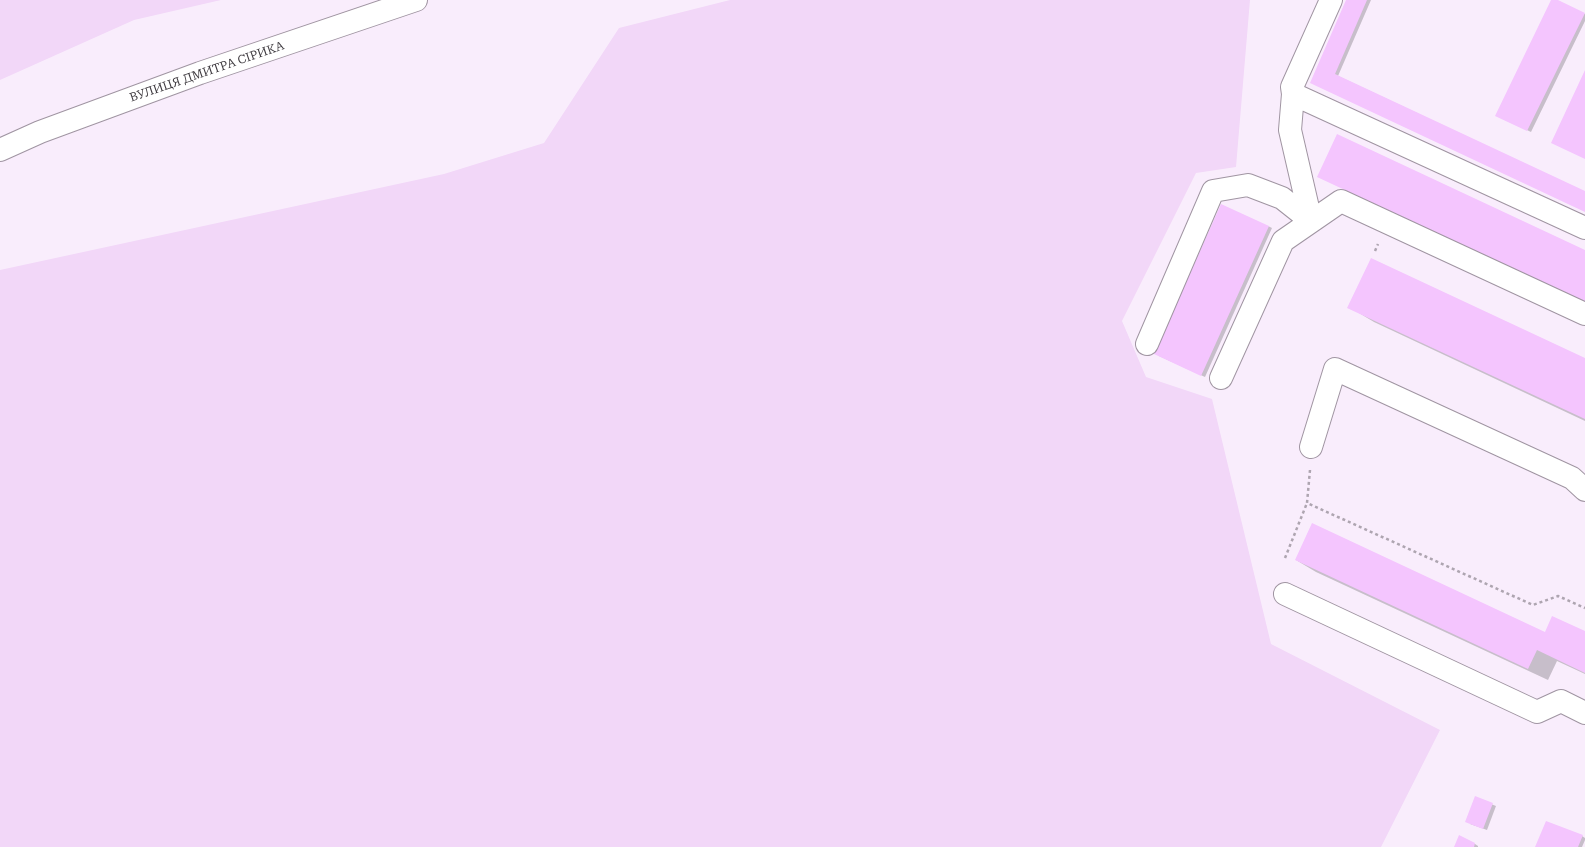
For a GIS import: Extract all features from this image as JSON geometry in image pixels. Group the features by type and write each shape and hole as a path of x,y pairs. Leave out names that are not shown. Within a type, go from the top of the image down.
{"street":[{"name":"ВУЛИЦЯ ДМИТРА СІРИКА","path":"0,150 40,132 193,76 416,0"},
{"path":"1311,221 1290,130 1293,94 1292,87 1331,0"},
{"path":"1293,94 1585,228"},
{"path":"1147,344 1214,191 1248,185 1282,198 1311,221"},
{"path":"1221,378 1283,241 1341,201 1585,314"},
{"path":"1311,447 1335,369 1572,478 1585,490"},
{"path":"1285,594 1537,712 1561,701 1585,713"}],"path":[{"path":"1285,558 1307,503 1311,447"},
{"path":"1307,503 1534,606 1558,596 1585,608"}],"shaded area":[{"path":"0,0 221,0 134,20 0,80"},
{"path":"730,0 1250,0 1236,167 1196,173 1122,321 1146,377 1212,399 1271,644 1440,730 1381,847 0,847 0,270 444,174 544,143 619,28"}],"building":[{"path":"1346,0 1367,0 1335,74 1585,191 1585,212 1310,83"},
{"path":"1551,0 1558,0 1585,13 1527,131 1495,116"},
{"path":"1585,70 1585,159 1551,143"},
{"path":"1337,134 1585,250 1585,302 1317,177"},
{"path":"1221,204 1269,226 1201,376 1154,354"},
{"path":"1371,258 1585,358 1585,419 1347,308"},
{"path":"1312,523 1545,632 1552,616 1585,631 1585,673 1537,650 1528,669 1295,560"},
{"path":"1475,796 1493,803 1483,829 1465,822"},
{"path":"1546,821 1583,835 1578,847 1535,847"},
{"path":"1459,835 1475,843 1474,847 1454,847"}]}
